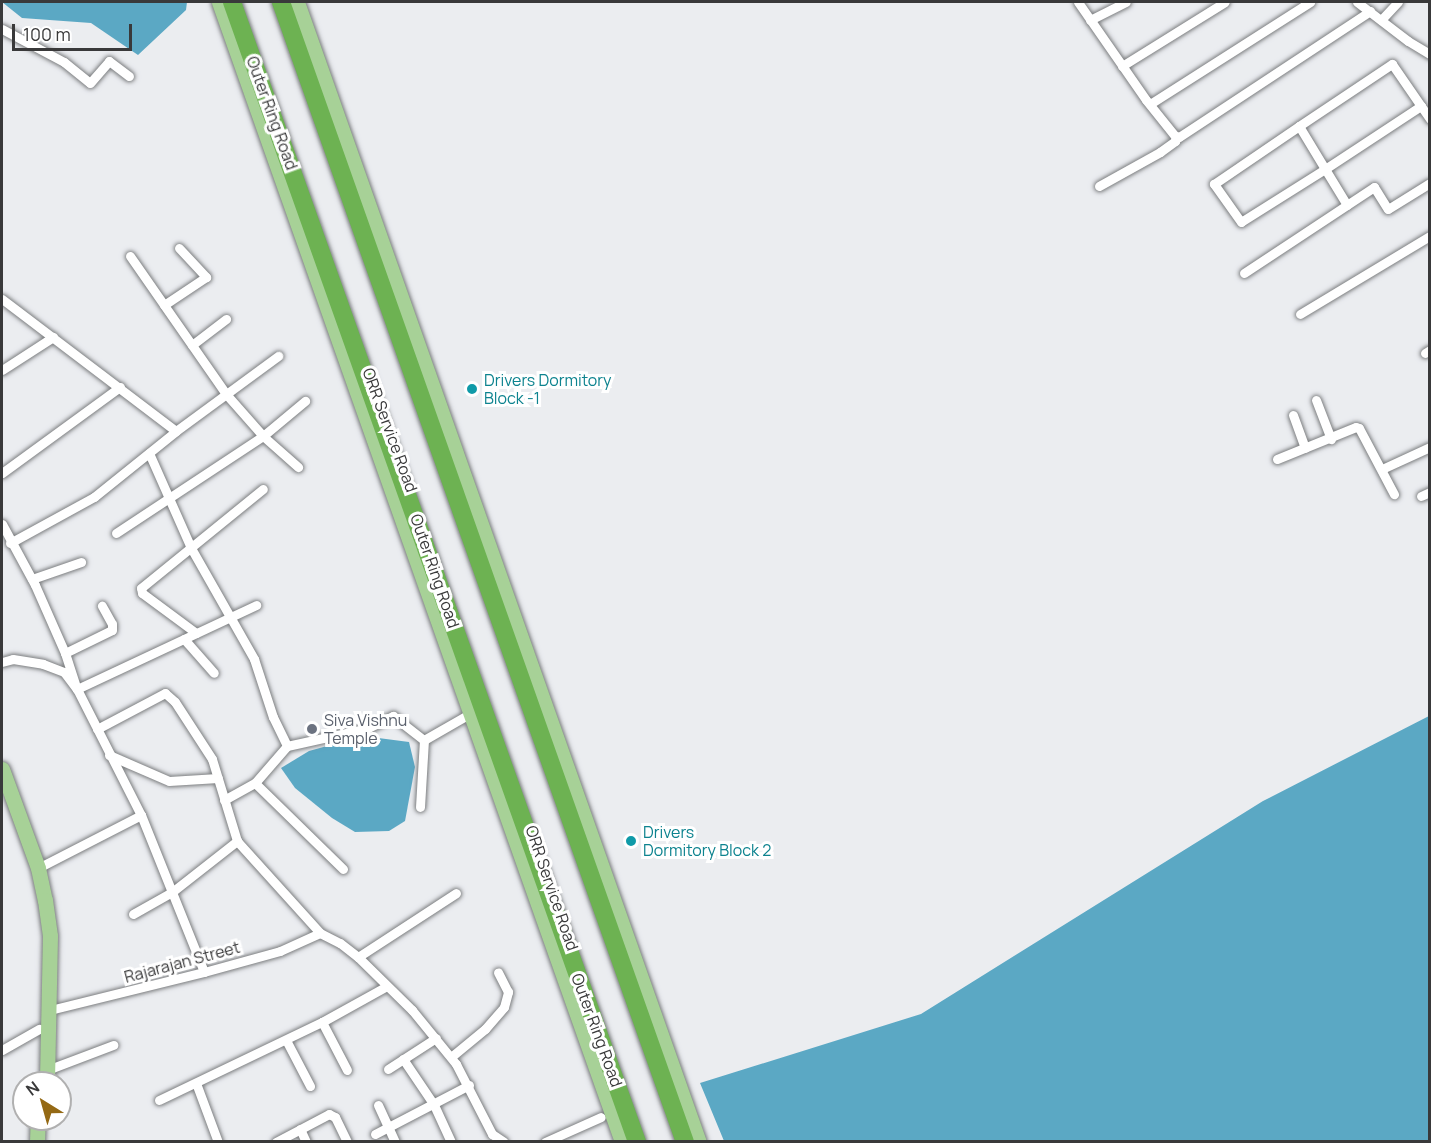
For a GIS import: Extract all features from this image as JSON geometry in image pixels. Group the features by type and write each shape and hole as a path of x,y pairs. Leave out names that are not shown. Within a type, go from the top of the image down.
{"highway":[{"name":"Outer Ring Road","path":"232,2 637,1142"},
{"path":"281,2 685,1142"},
{"path":"357,214 385,257"},
{"path":"332,281 334,326"},
{"path":"443,416 448,470"},
{"path":"393,493 420,530"}],"main road":[{"name":"ORR Service Road","path":"219,2 622,1142"},
{"path":"297,2 385,257 699,1142"},
{"path":"2,769 38,868 50,936 39,1071"},
{"path":"2,798 29,873 36,901 45,1010"},
{"path":"43,1028 47,1071"}],"street":[{"path":"1078,2 1150,104 1177,136"},
{"path":"1090,20 1126,2"},
{"path":"1122,66 1225,2"},
{"path":"1150,104 1310,2"},
{"path":"1358,2 1430,54"},
{"path":"1381,20 1398,2"},
{"path":"1177,136 1179,137 1370,11"},
{"path":"2,29 64,63 90,83 109,62 129,76"},
{"path":"1421,106 1241,222 1214,184 1392,64 1430,119"},
{"path":"1299,126 1347,205"},
{"path":"1099,186 1160,152 1175,141 1177,136"},
{"path":"1244,273 1374,187 1388,209 1430,183"},
{"path":"1300,314 1430,236"},
{"path":"164,305 206,277 179,248"},
{"path":"130,256 226,394 262,436 298,467"},
{"path":"2,299 176,431"},
{"path":"192,345 226,319"},
{"path":"2,370 53,337"},
{"path":"10,543 94,496 176,431 278,356"},
{"path":"2,473 120,387"},
{"path":"1316,400 1331,440"},
{"path":"116,533 169,500 262,436 305,401"},
{"path":"1293,415 1305,448"},
{"path":"1277,459 1359,428 1394,494"},
{"path":"1382,470 1430,447"},
{"path":"149,453 190,548 254,659 273,717 287,746"},
{"path":"196,633 142,593 141,588 262,489"},
{"path":"2,524 10,543 32,579 65,653 77,689 141,815 204,972"},
{"path":"32,579 81,562"},
{"path":"77,689 256,605"},
{"path":"65,653 112,630 112,624 102,606"},
{"path":"184,639 214,674"},
{"path":"2,662 13,660 43,664 64,672 77,689"},
{"path":"97,729 165,693 175,702 212,759 237,841 320,933 340,943 358,957 436,1038 469,1085 492,1134 504,1142"},
{"path":"424,740 471,713"},
{"path":"224,800 255,783 287,746 368,728 393,716 424,740"},
{"path":"420,807 424,740"},
{"path":"109,755 169,781 218,778"},
{"path":"255,783 343,868"},
{"path":"38,868 141,815"},
{"path":"133,915 172,892 237,841"},
{"path":"358,957 456,893"},
{"name":"Rajarajan Street","path":"45,1010 204,972 280,951 320,933"},
{"path":"451,1057 485,1029 504,1007 508,992 498,972"},
{"path":"159,1100 322,1022 387,986"},
{"path":"322,1022 347,1070"},
{"path":"2,1050 43,1028"},
{"path":"388,1069 436,1038"},
{"path":"286,1040 310,1086"},
{"path":"59,1071 113,1045"},
{"path":"403,1059 434,1105 452,1142"},
{"path":"196,1083 218,1142"},
{"path":"375,1134 469,1085"},
{"path":"378,1105 395,1142"},
{"path":"276,1142 329,1114 335,1117 347,1142"},
{"path":"545,1142 601,1117"},
{"path":"300,1129 306,1142"}],"water":[{"path":"2,2 187,2 186,10 138,55 91,23 22,18"},
{"path":"1429,716 1429,1141 724,1141 700,1083 921,1014 1263,801"},
{"path":"363,736 409,742 415,767 405,821 389,831 355,832 332,818 295,788 281,768 309,751"}],"place":[{"name":"Drivers Dormitory Block -1","path":"472,389"},
{"name":"Siva Vishnu Temple","path":"312,729"},
{"name":"Drivers Dormitory Block 2","path":"631,841"}]}
